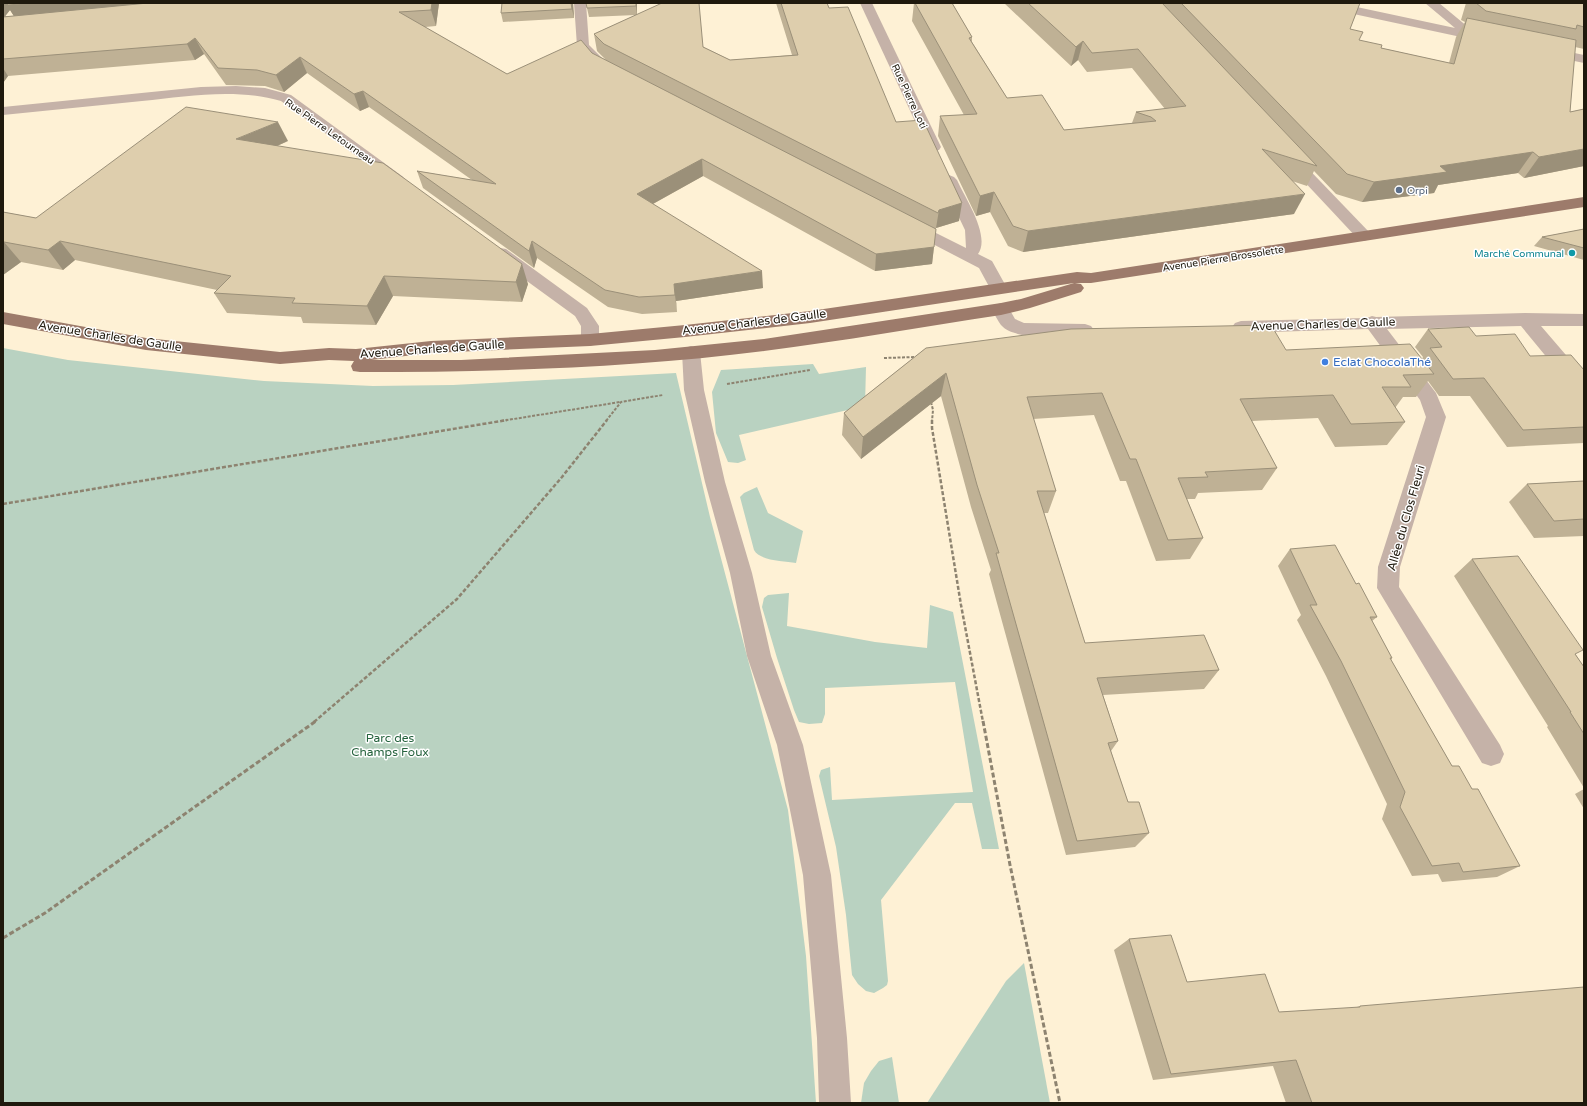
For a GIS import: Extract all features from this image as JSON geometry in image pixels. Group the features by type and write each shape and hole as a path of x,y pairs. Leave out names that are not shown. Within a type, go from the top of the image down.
{"main road":[{"name":"Avenue Pierre Brossolette","path":"862,309 1077,277 1091,278 1584,202"},
{"path":"280,358 320,364 384,367 469,366 554,362 691,352 818,338 1001,309 1024,304 1084,285 1091,278"},
{"path":"998,288 1001,309"},
{"name":"Avenue Charles de Gaulle","path":"3,318 146,344 280,358 328,354 356,354 431,347 590,340 769,322 862,309"},
{"path":"691,352 693,346 700,341 733,336 769,322"},
{"path":"469,366 491,356 582,348 587,345 590,340"}],"street":[{"path":"580,3 583,46 601,65 615,73"},
{"name":"Rue Pierre Loti","path":"866,3 973,230 974,249 969,256"},
{"path":"1320,3 1502,42"},
{"path":"1431,3 1472,35"},
{"path":"1532,48 1584,59"},
{"name":"Rue Pierre Letourneau","path":"3,110 201,91 236,90 265,92 286,98 407,186"},
{"path":"1279,146 1364,236"},
{"path":"898,220 986,265 998,288"},
{"path":"491,247 580,312 590,326 590,340"},
{"path":"1001,309 1008,323 1022,329 1064,331 1098,330"},
{"path":"1525,319 1584,389"},
{"name":"Avenue Charles de Gaulle","path":"1221,327 1525,319 1584,320"},
{"name":"Allée du Clos Fleuri","path":"1372,322 1429,398 1436,417 1389,568 1388,588 1491,754"},
{"path":"691,352 694,390 715,482 742,573 759,656 790,745 817,875 832,1038 835,1103"}],"path":[{"path":"3,504 298,454 694,390 824,367 827,360 818,338"},
{"path":"929,396 933,410 932,428 961,605 1012,873 1060,1103"},
{"path":"3,938 45,913 316,721 457,599 562,477 621,402"}],"green space":[{"name":"Parc des Champs Foux","path":"3,348 68,360 264,381 373,386 453,385 676,373 710,517 788,810 806,956 816,1103 3,1103"},
{"path":"813,364 819,374 866,367 865,406 739,435 746,460 738,463 728,462 716,433 712,392 721,370"},
{"path":"757,487 768,513 803,531 796,563 767,558 757,554 754,550 740,497 744,493"},
{"path":"789,593 787,626 875,642 927,648 930,605 953,612 999,849 982,849 972,803 955,803 881,900 888,981 887,985 874,993 866,991 858,984 852,975 846,915 836,847 819,776 821,770 830,767 832,800 973,792 955,682 825,688 825,714 822,723 809,724 799,722 777,658 762,607 764,598 768,595"},
{"path":"1024,963 1050,1103 927,1103 1006,981"},
{"path":"892,1057 899,1103 861,1103 864,1083 871,1071 879,1061"}],"building":[{"path":"9,3 34,3 7,5"},
{"path":"148,3 432,3 431,10 399,12 507,74 581,40 592,53 936,229 934,247 876,254 702,159 637,194 762,271 674,284 675,295 639,297 605,290 532,241 529,251 417,171 496,184 363,91 354,94 300,57 276,75 257,70 218,68 195,38 187,44 3,59 3,17"},
{"path":"502,3 571,3 572,9 501,13"},
{"path":"586,3 636,3 636,6 587,8"},
{"path":"662,3 699,3 703,47 730,60 798,55 781,3 827,3 829,8 848,7 896,122 923,120 962,203 939,210 938,213 604,44 594,34"},
{"path":"915,3 952,3 972,37 969,38 1007,98 1042,95 1064,130 1156,121 1151,117 1136,112 1186,106 1138,49 1092,53 1083,41 1076,47 1028,3 1162,3 1317,166 1262,149 1305,194 1028,231 1013,226 994,192 980,196 940,116 977,114"},
{"path":"1181,3 1360,3 1350,29 1363,32 1359,40 1382,45 1381,48 1454,64 1467,18 1576,40 1570,112 1584,109 1584,149 1539,157 1533,152 1440,166 1447,172 1374,182 1347,174"},
{"path":"1476,3 1584,3 1584,27 1577,25 1576,29 1486,11"},
{"path":"186,107 278,122 236,139 383,163 522,264 516,282 384,276 367,306 292,303 295,298 214,293 231,276 60,241 48,250 3,243 3,212 36,218"},
{"path":"1584,229 1584,248 1542,237"},
{"path":"1271,325 1286,350 1410,344 1434,374 1403,375 1411,387 1382,387 1405,422 1351,424 1333,395 1240,399 1277,468 1205,472 1208,477 1178,478 1203,538 1168,540 1136,459 1130,459 1102,393 1027,397 1056,491 1037,491 1085,643 1204,635 1219,670 1097,678 1118,741 1108,743 1128,802 1139,802 1149,833 1077,841 996,553 999,553 977,485 946,373 863,437 844,413 926,348 1071,329"},
{"path":"1469,327 1476,336 1515,334 1530,356 1571,355 1584,370 1584,427 1523,430 1484,378 1453,379 1430,348 1442,347 1428,329"},
{"path":"1584,481 1584,519 1554,521 1527,484"},
{"path":"1335,545 1356,584 1359,583 1377,617 1370,617 1392,658 1390,658 1452,766 1459,766 1472,789 1478,789 1520,866 1463,872 1459,863 1432,866 1400,807 1405,792 1341,661 1310,605 1317,605 1290,549"},
{"path":"1518,556 1583,650 1575,654 1584,667 1584,734 1472,559"},
{"path":"1171,935 1187,982 1265,974 1279,1012 1360,1007 1584,987 1584,1103 1312,1103 1296,1060 1171,1074 1129,939"}],"place":[{"name":"Orpi","path":"1399,190"},
{"name":"Marché Communal","path":"1572,253"},
{"name":"Eclat ChocolaThé","path":"1325,362"}]}
